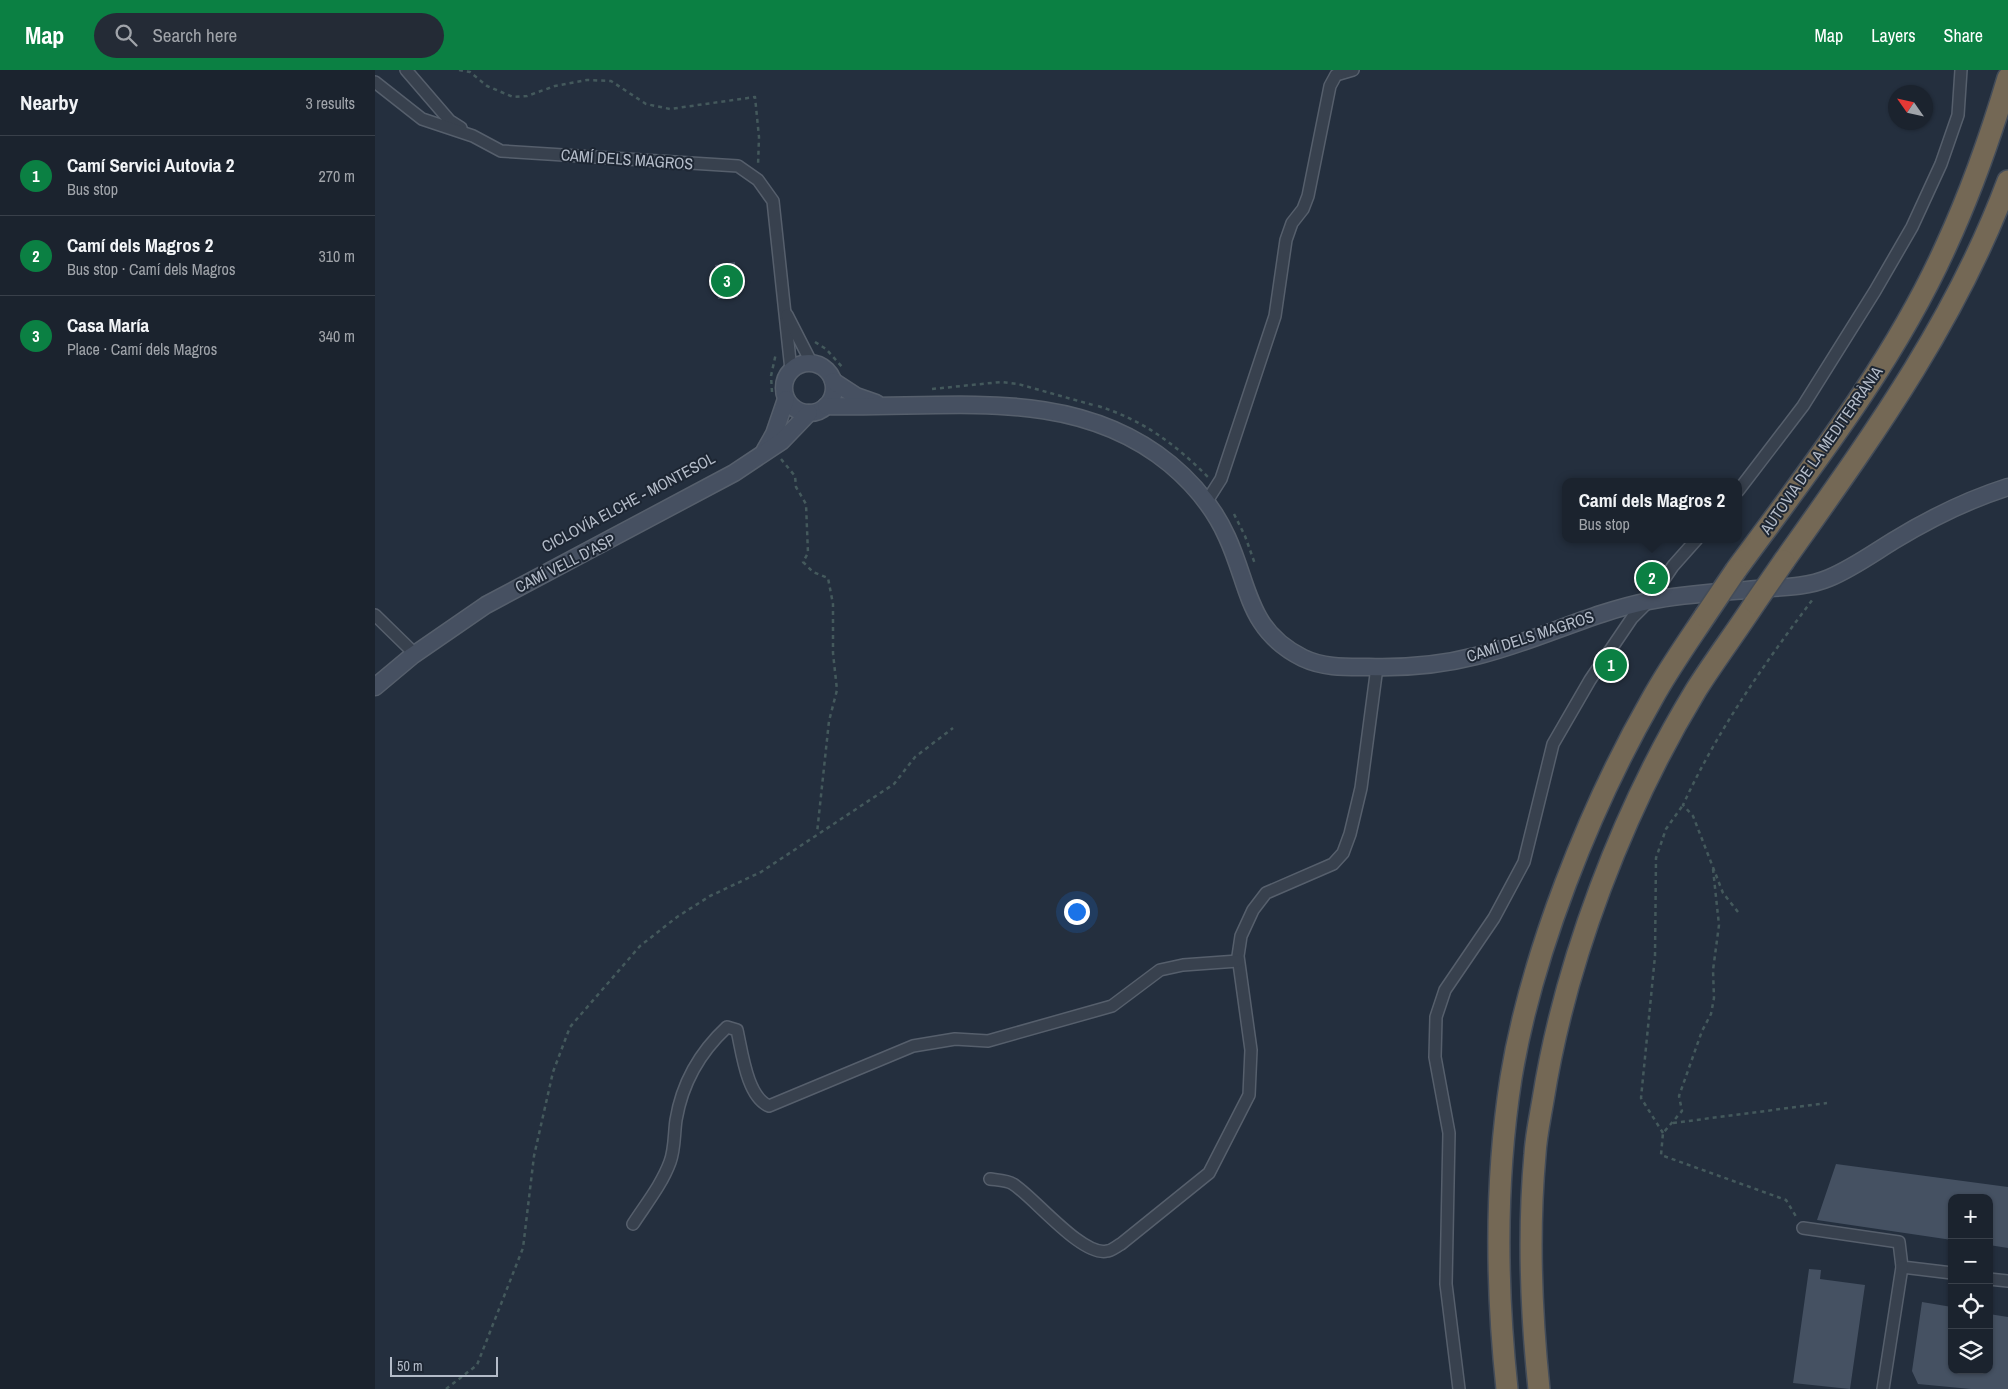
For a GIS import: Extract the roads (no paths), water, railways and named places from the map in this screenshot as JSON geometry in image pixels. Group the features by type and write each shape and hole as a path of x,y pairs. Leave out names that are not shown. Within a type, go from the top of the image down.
{"highway":[{"name":"AUTOVIA DE LA MEDITERRÀNIA","path":"1507,1389 1501,1333 1498,1236 1511,1078 1528,1004 1553,920 1617,763 1652,698 1736,570 1815,463 1891,346 1921,294 1946,246 1986,145 2008,78"},
{"name":"AUTOVIA DE LA MEDITERRÀNIA","path":"1539,1389 1533,1309 1535,1154 1546,1081 1562,1001 1586,928 1639,799 1697,690 1755,603 1883,420 1942,325 1990,229 2008,181"}],"street":[{"path":"406,70 450,121 473,136"},
{"path":"1207,501 1221,479 1275,316 1286,240 1292,223 1303,209 1308,196 1330,86 1337,75 1353,70"},
{"path":"1742,486 1803,406 1875,291 1912,227 1941,164 1958,115 1961,70"},
{"name":"CAMÍ DELS MAGROS","path":"375,82 422,119 473,136 501,151 738,166 758,180 773,201 785,310 793,339 791,370"},
{"name":"CAMÍ DELS MAGROS","path":"793,339 811,362"},
{"path":"811,362 824,367 832,376 840,378 827,406 821,410 809,413 794,408 779,399 786,378 791,370 800,364 811,362"},
{"name":"CAMÍ DELS MAGROS","path":"840,378 856,396 882,405"},
{"name":"CAMÍ VELL D'ASP","path":"767,449 774,434 779,399"},
{"name":"CAMÍ DELS MAGROS","path":"827,406 986,404 1046,410 1079,417 1134,437 1179,472 1207,501 1224,529 1233,550 1253,610 1262,626 1272,638 1286,648 1315,662 1332,667 1377,668 1438,664 1478,656 1594,615 1650,600 1800,586 1827,579 1953,508 2008,487"},
{"name":"CAMÍ VELL D'ASP","path":"375,687 415,654 486,605 734,473 767,449 782,441 809,413"},
{"path":"1459,1389 1445,1284 1449,1133 1435,1057 1436,1017 1445,990 1463,960 1494,918 1524,862 1553,744 1590,680 1624,630 1650,600 1673,566 1693,543"},
{"path":"375,615 415,654"},
{"path":"990,1179 1012,1183 1057,1224 1084,1244 1107,1252 1121,1244 1209,1173 1249,1095 1251,1050 1239,961 1241,936 1253,910 1266,893 1333,864 1343,853 1350,834 1361,788 1377,668"},
{"path":"633,1224 666,1172 671,1159 678,1109 687,1079 714,1040 727,1027 737,1030 754,1093 761,1102 769,1106 913,1046 955,1039 988,1041 1078,1013 1112,1006 1160,970 1183,965 1239,961"},
{"path":"1803,1228 1899,1242 1902,1267 1883,1389"},
{"path":"1902,1267 1948,1273"},
{"path":"1993,1279 2008,1281"}],"place":[{"name":"Casa María","path":"727,281"},
{"name":"Camí dels Magros 2","path":"1652,578"},
{"name":"Camí Servici Autovia 2","path":"1611,665"}]}
